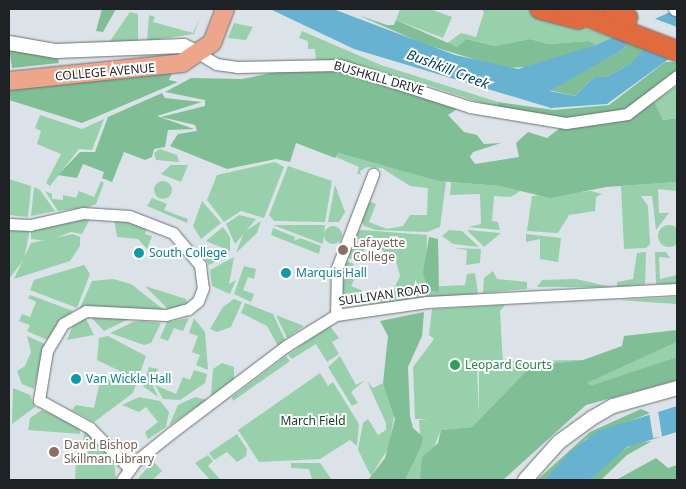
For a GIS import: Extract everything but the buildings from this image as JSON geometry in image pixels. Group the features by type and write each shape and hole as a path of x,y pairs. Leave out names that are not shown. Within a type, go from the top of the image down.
{"highway":[{"path":"540,9 628,20"},
{"path":"567,9 628,20 677,51"},
{"path":"603,9 677,37"}],"main road":[{"path":"199,51 215,9"},
{"path":"199,51 212,42 225,9"},
{"name":"COLLEGE AVENUE","path":"9,81 174,65 199,51"}],"street":[{"name":"BUSHKILL DRIVE","path":"9,43 56,51 184,46 199,51 216,64 237,67 340,65 483,110 589,123 639,108 677,76"},
{"path":"336,315 337,268 373,174"},
{"path":"9,224 30,225 83,213 139,219 184,243 204,277 198,301 181,312 149,314 94,309 68,320 50,344 38,396 44,406 90,428 129,468"},
{"name":"SULLIVAN ROAD","path":"122,480 129,468 272,356 336,315 427,302 677,289"},
{"path":"525,480 559,442 592,418 620,404 677,388"}],"green space":[{"path":"102,9 116,9 103,32 96,31"},
{"path":"400,9 430,9 452,17 443,38 396,20"},
{"path":"481,9 527,9 614,38 596,45 589,41 548,44 530,39 495,46 466,39 457,47 446,44 461,33 476,37 484,12"},
{"path":"130,12 138,14 138,42 77,43 110,41"},
{"path":"149,15 155,17 153,22 193,33 200,17 194,34 147,41"},
{"path":"358,15 387,25 394,25 396,20 457,47 466,39 495,46 530,39 548,44 589,41 596,45 531,67 503,68 424,44"},
{"path":"234,23 253,27 246,40 228,38"},
{"path":"302,31 381,65 498,102 497,108 421,83 316,60 315,49 308,49 308,41 299,38"},
{"path":"632,39 642,41 645,50 628,65 606,77 594,77 575,96 549,90 622,50"},
{"path":"9,48 57,54 59,63 12,68"},
{"path":"665,62 677,62 677,72 630,108 581,120 497,108 498,102 554,110 609,105"},
{"path":"327,68 454,105 457,109 448,115 464,132 477,135 484,144 501,143 473,152 470,157 475,164 519,157 516,143 528,132 547,138 564,125 638,112 654,101 663,120 677,118 677,182 606,187 550,198 500,186 439,181 338,153 335,158 296,143 290,162 276,159 227,169 170,146 178,134 197,131 195,125 161,117 205,106 205,100 165,92 191,78 242,79 286,70"},
{"path":"172,73 169,80 178,82 82,123 9,100 9,88"},
{"path":"677,86 677,118 663,120 654,101"},
{"path":"162,93 165,98 202,102 157,116 194,129 168,130 165,147 154,149 152,157 145,160 124,152 112,182 102,178 104,172 83,164 77,178 58,175 80,152 95,152 108,117"},
{"path":"40,115 82,129 104,119 92,150 79,149 50,186 46,183 61,154 37,144 41,131 35,128"},
{"path":"160,149 177,155 179,162 156,160 154,153"},
{"path":"337,153 446,182 440,227 427,232 376,230 364,226 361,221 368,201 376,204 369,222 387,229 403,226 410,215 427,215 428,188 410,186 382,168 367,167 360,171 361,175 357,173 359,167 336,157"},
{"path":"275,162 284,167 264,218 241,211 224,222 207,200 217,175"},
{"path":"171,165 188,165 181,182 161,174"},
{"path":"288,166 332,181 325,222 274,221 269,215"},
{"path":"9,179 31,186 28,217 9,215"},
{"path":"101,181 104,183 96,204 88,207 58,211 45,191 52,194 52,199 63,200 63,195 76,198 79,191 94,197"},
{"path":"159,181 167,181 172,186 170,197 159,199 154,194 154,186"},
{"path":"451,182 500,186 520,191 511,197 494,196 492,221 498,222 500,230 468,227 481,224 480,194 450,195"},
{"path":"677,182 677,191 658,189 659,213 669,213 656,230 652,196 641,196 648,206 650,244 646,248 624,249 621,186"},
{"path":"335,185 345,212 339,222 328,222"},
{"path":"34,187 40,190 55,211 31,216"},
{"path":"591,191 602,194 596,197 595,211 569,215 558,233 527,231 532,196"},
{"path":"152,198 167,204 164,210 188,219 187,223 147,206"},
{"path":"202,201 221,223 201,239 193,226"},
{"path":"239,215 256,219 235,244 226,224"},
{"path":"91,217 82,234 71,232 47,241 31,239 31,227"},
{"path":"114,218 147,226 145,234 152,236 147,249 138,239 117,237"},
{"path":"261,221 257,233 236,253 244,232"},
{"path":"273,225 325,225 323,244"},
{"path":"669,225 677,228 680,236 677,244 669,247 661,244 658,236 661,228"},
{"path":"329,226 337,226 342,231 340,242 329,244 324,239 324,231"},
{"path":"223,227 230,237 230,251 206,241"},
{"path":"9,228 29,228 29,234 24,259 9,279"},
{"path":"273,228 295,237 294,241 300,238 321,246 319,254 271,235"},
{"path":"449,230 462,231 479,247 453,244 442,236"},
{"path":"467,230 501,233 484,247"},
{"path":"356,231 427,235 426,287 465,285 467,274 475,273 478,294 359,305 369,297 393,291 400,276 395,258 368,242 359,261 348,258"},
{"path":"73,234 80,237 80,246 70,261 14,279 31,243"},
{"path":"526,234 561,238 558,262 540,259 540,239 526,242"},
{"path":"429,237 438,239 439,292 428,290 423,273"},
{"path":"204,246 229,255 209,265 199,250"},
{"path":"453,248 481,249 480,263 466,265 467,250"},
{"path":"646,252 645,284 617,287 617,282 633,279 637,253"},
{"path":"655,252 666,252 670,258 659,257 660,279 677,275 677,284 656,284"},
{"path":"234,257 229,284 236,280 230,294 212,286 210,270"},
{"path":"346,261 354,264 348,275 354,280 351,286 363,291 346,306 342,304 340,272"},
{"path":"84,265 90,274 77,308 30,290 34,280"},
{"path":"244,266 256,269 254,279 248,277 243,290 254,294 251,302 234,294"},
{"path":"493,271 497,279 527,282 527,289 483,293 484,278"},
{"path":"113,279 131,284 164,310 80,308 92,281"},
{"path":"576,279 611,287 537,287 542,280"},
{"path":"145,286 186,299 187,303 169,310"},
{"path":"30,295 73,311 47,340 27,331 30,325 19,321 22,314 30,317 36,302 28,298"},
{"path":"675,297 677,297 677,304 618,300"},
{"path":"234,299 242,302 231,327 217,332 210,329 223,307"},
{"path":"245,303 273,314 285,340 278,346 267,326 241,313"},
{"name":"Leopard Courts","path":"505,305 500,311 503,365 477,367 479,417 479,372 483,367 503,366 504,361 583,360 531,366 472,427 441,430 420,480 405,480 421,447 419,420 428,419 415,419 413,367 434,339 429,335 432,309"},
{"path":"424,312 422,336 408,367 410,416 413,428 423,437 421,447 405,480 368,480 385,458 395,419 383,383 388,336 380,321"},
{"path":"88,314 133,317 104,331"},
{"path":"84,315 94,335 67,340 75,320"},
{"path":"276,315 304,326 287,338"},
{"path":"189,318 183,331 174,328 168,341 160,338 167,322"},
{"path":"194,318 205,332 208,370 196,365 200,355 192,352 198,336 189,333"},
{"path":"133,322 161,323 151,343 144,345 110,333"},
{"path":"329,325 339,338 332,342 339,354 327,362 316,344 292,359 288,355"},
{"path":"677,330 677,342 587,383 592,385 677,357 677,380 586,405 503,480 420,480 422,457 438,443 441,430 472,427 531,366 583,360 622,346 624,336"},
{"path":"27,336 45,344 34,389 22,384 17,371 25,366 31,352"},
{"path":"108,336 146,356 133,393 94,422 72,410 76,405 94,408 101,377 116,381 120,371 97,360 99,338"},
{"path":"677,342 677,357 592,385 586,383"},
{"path":"286,356 290,361 233,401 232,397"},
{"path":"340,356 356,385 365,380 351,392 358,403 352,406 328,367"},
{"path":"222,363 234,367 234,379 211,396 213,369"},
{"path":"149,367 158,369 152,384 158,397 143,386"},
{"path":"194,370 207,374 205,383 180,400 163,399 155,385 176,394 183,377 190,380"},
{"name":"March Field","path":"320,373 328,386 333,382 359,424 357,446 350,440 320,459 259,462 238,430"},
{"path":"367,381 373,388 383,383 395,410 389,447 371,476 358,450 363,423 368,419 378,435 386,430 386,423"},
{"path":"13,388 30,395 35,407 12,424"},
{"path":"139,397 160,401 169,412 166,427 148,439 145,432 158,422 146,407 139,412 122,405"},
{"path":"195,397 207,400 169,426 178,405"},
{"path":"641,409 650,413 586,439 545,480 537,480 590,432"},
{"path":"42,410 79,426 80,434 28,430 30,418"},
{"path":"85,430 114,461 116,480 75,480 77,441 83,441"},
{"path":"237,434 247,449 246,456 237,462 227,452 214,460 209,453"},
{"path":"652,441 627,455 601,480 590,480 617,454 635,443"},
{"path":"208,455 213,461 208,466 221,480 210,480 195,463"},
{"path":"656,458 668,468 677,465 677,480 616,480"},
{"path":"153,461 162,471 152,480 137,480"},
{"path":"291,463 320,463 332,480 312,480 309,469 291,468"}],"water":[{"name":"Bushkill Creek","path":"270,9 333,9 455,55 518,69 596,45 677,9 677,53 607,104 551,108 354,49","holes":["632,39 642,42 644,50 628,65 606,77 594,77 575,96 550,91 622,50"]},
{"path":"677,406 677,432 627,447 590,480 545,480 572,450 598,431"}],"pier":[{"path":"653,18 677,27 677,56 618,36"},
{"path":"658,411 662,437 653,438 649,412"}],"place":[{"name":"Lafayette College","path":"343,250"},
{"name":"South College","path":"139,253"},
{"name":"Marquis Hall","path":"286,273"},
{"name":"Leopard Courts","path":"455,365"},
{"name":"Van Wickle Hall","path":"76,379"},
{"name":"David Bishop Skillman Library","path":"54,452"}]}
